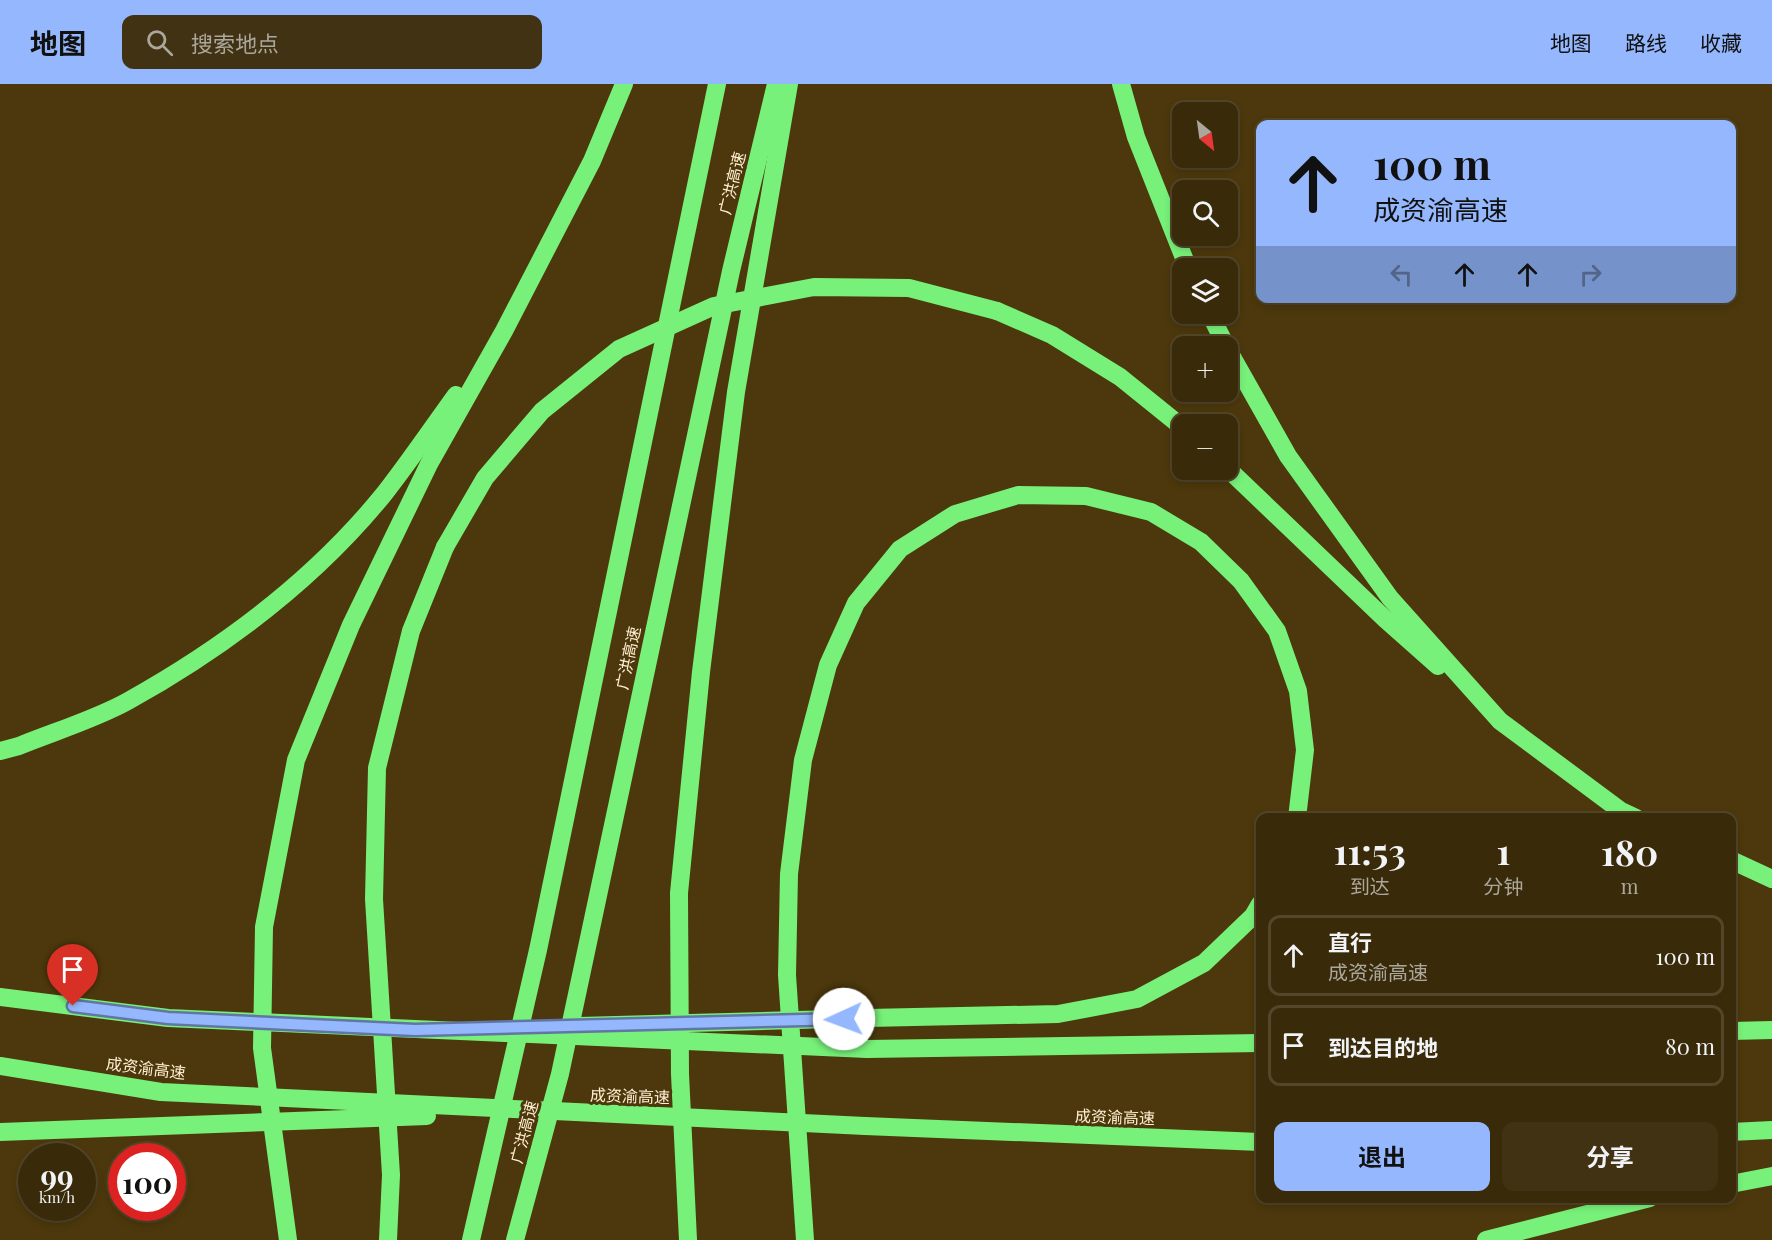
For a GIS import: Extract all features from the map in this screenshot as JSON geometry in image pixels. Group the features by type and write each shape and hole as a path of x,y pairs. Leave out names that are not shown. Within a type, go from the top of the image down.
{"highway":[{"path":"288,1240 262,1048 263,960 264,927 296,760 351,625 418,485 504,331 592,160 624,84"},
{"name":"广洪高速","path":"471,1240 538,950 717,84"},
{"name":"广洪高速","path":"515,1240 560,1074 730,271 776,84"},
{"path":"688,1240 680,1074 679,893 701,672 736,392 789,84"},
{"path":"1122,84 1136,137 1184,258"},
{"path":"388,1240 391,1175 374,899 377,768 411,631 445,547 485,478 542,411 619,349 714,306 814,287 909,288 997,310 1052,335 1120,376 1172,419"},
{"path":"0,750 19,746 126,703 227,641 306,574 383,494 504,331"},
{"path":"1238,367 1288,456 1390,598 1500,721"},
{"path":"1238,479 1385,619 1500,721 1625,813"},
{"path":"805,1240 787,975 789,874 803,760 828,666 856,603 900,549 956,514 1018,495 1086,496 1151,512 1201,542 1241,581 1277,631 1298,691 1305,750 1298,813"},
{"path":"1736,862 1772,879"},
{"path":"415,1030 1058,1014 1137,999 1204,963 1256,911"},
{"path":"0,997 168,1018 867,1049 1256,1043"},
{"path":"1736,1031 1772,1030"},
{"name":"成资渝高速","path":"0,1066 161,1092 554,1112 1256,1142"},
{"path":"0,1132 554,1112"},
{"path":"1736,1132 1772,1130"},
{"path":"1736,1183 1772,1176"},
{"path":"1486,1240 1630,1203"}],"route":[{"path":"73,1006 168,1018 415,1030 844,1019"}]}
